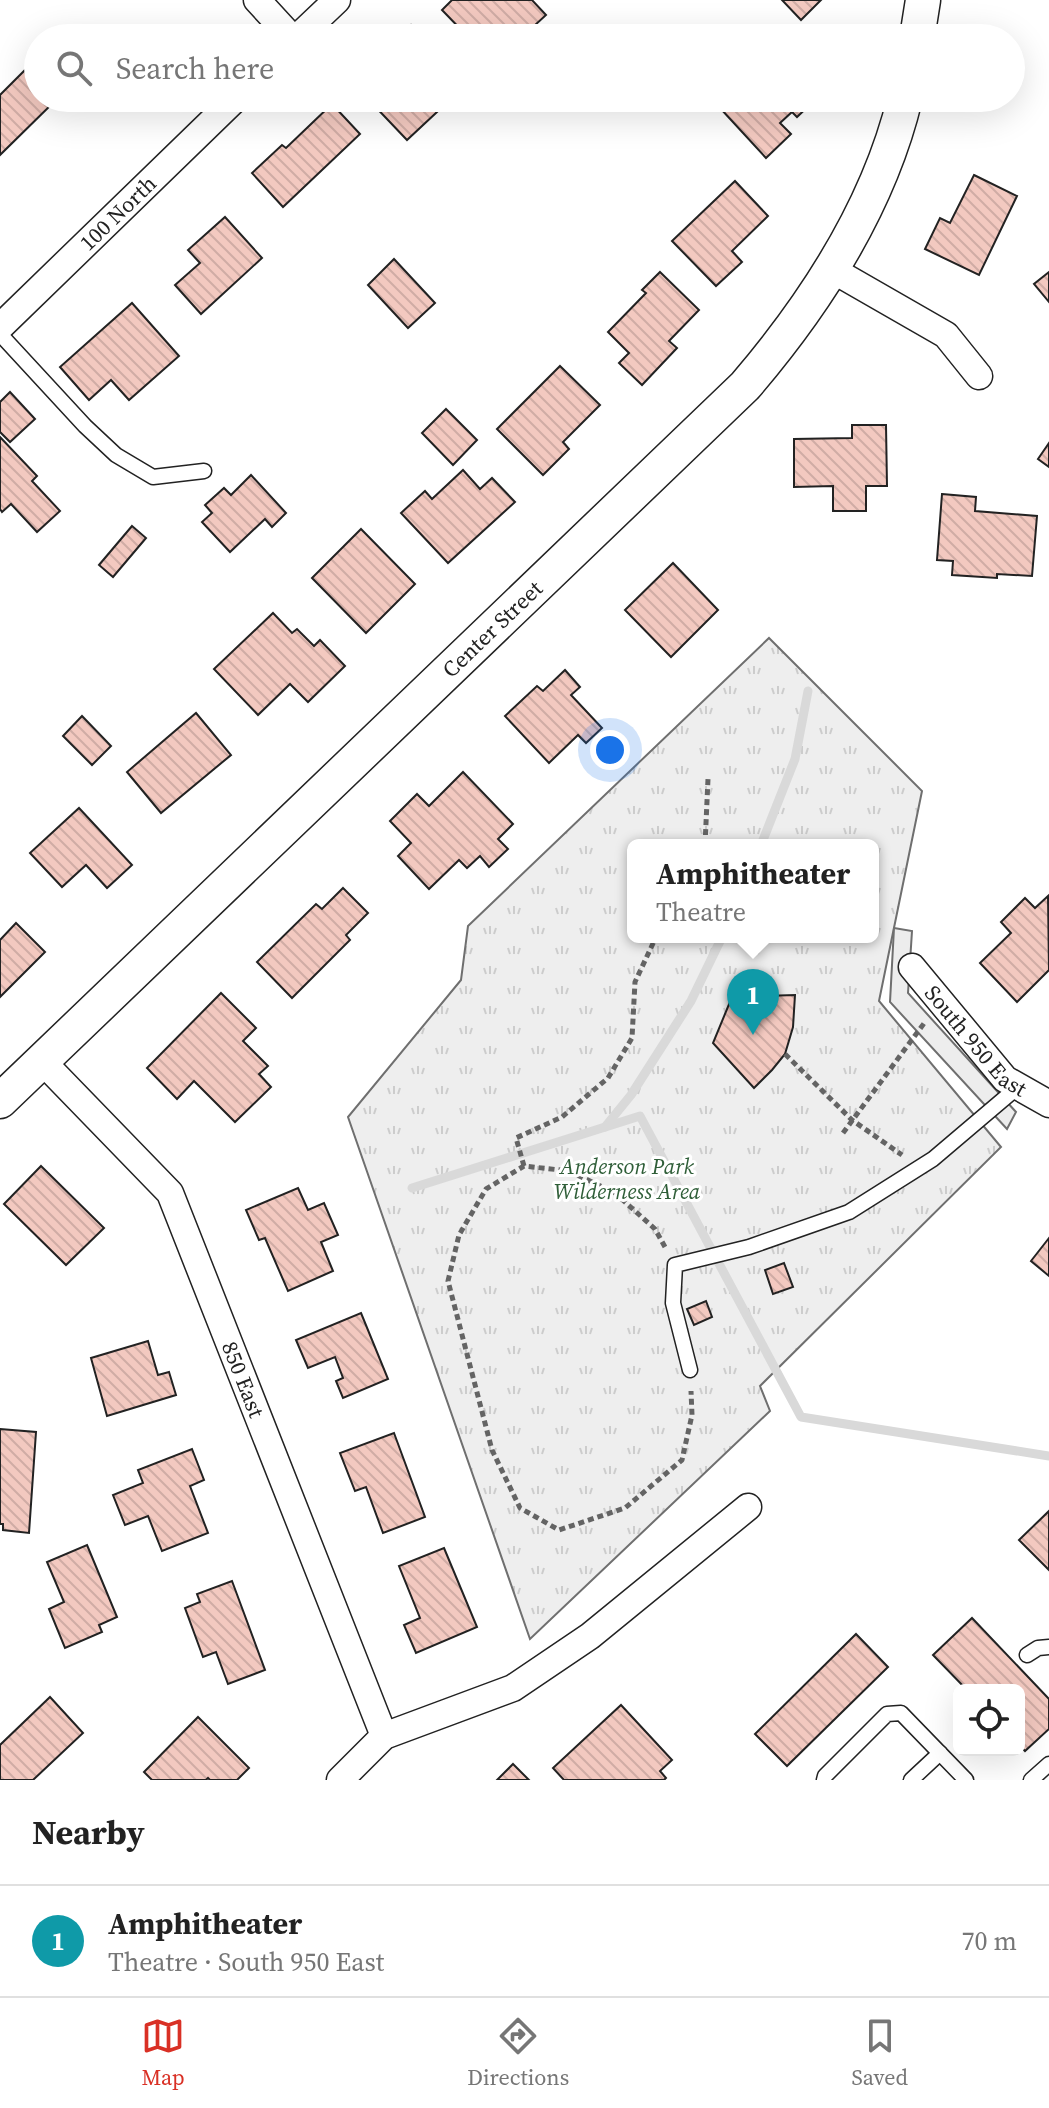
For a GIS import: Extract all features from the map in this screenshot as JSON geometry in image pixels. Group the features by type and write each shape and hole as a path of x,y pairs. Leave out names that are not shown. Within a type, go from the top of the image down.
{"street":[{"path":"257,0 281,24"},
{"path":"310,24 337,0"},
{"path":"919,24 923,0"},
{"name":"100 North","path":"0,327 222,112"},
{"name":"Center Street","path":"0,1101 745,386 779,347 831,269 882,171 902,112"},
{"path":"831,269 946,335 979,376"},
{"name":"South 950 East","path":"912,967 1005,1079 1049,1104"},
{"name":"850 East","path":"42,1061 170,1193 384,1736"},
{"path":"340,1780 384,1736 513,1688 590,1636 748,1507"}],"lane":[{"path":"0,334 116,455 153,477 204,471"},
{"path":"690,1370 673,1303 675,1265 727,1252 849,1212 933,1159 1019,1086"},
{"path":"1027,1655 1038,1648 1049,1647"},
{"path":"824,1780 887,1714 901,1713 966,1780"},
{"path":"911,1780 940,1753"},
{"path":"1031,1780 1049,1764"}],"path":[{"path":"705,839 708,779"},
{"path":"524,1166 516,1138 562,1117 608,1078 632,1038 635,982 653,943"},
{"path":"843,1133 940,1002"},
{"path":"785,1054 852,1120 919,1168"},
{"path":"675,1265 655,1229 615,1193 569,1171 524,1166 486,1189 459,1235 448,1281 492,1450 520,1508 559,1530 625,1508 682,1460 692,1415 690,1370"}],"green space":[{"name":"Anderson Park Wilderness Area","path":"769,638 922,791 879,1001 1001,1147 760,1386 770,1411 530,1639 348,1117 461,980 468,926"}],"shaded area":[{"path":"894,928 912,931 908,993 1016,1112 1007,1129 890,1002"}],"building":[{"path":"452,0 532,0 546,15 536,24 456,24 442,10"},
{"path":"782,0 821,0 801,20"},
{"path":"24,71 24,112 44,112 0,155 0,95"},
{"path":"324,112 339,112 360,134 283,207 252,173 282,145 286,148"},
{"path":"380,112 437,112 407,140"},
{"path":"724,112 792,112 780,123 791,134 766,158"},
{"path":"974,175 1017,196 979,275 925,249 940,218 950,223"},
{"path":"735,181 768,216 732,251 742,262 716,286 672,241"},
{"path":"225,217 262,258 201,314 175,285 200,263 188,250"},
{"path":"394,259 435,303 408,328 368,285"},
{"path":"660,272 699,310 669,341 677,348 642,385 619,363 629,353 608,332 646,293 642,290"},
{"path":"1049,272 1049,302 1034,284"},
{"path":"132,303 179,356 129,400 111,380 89,400 60,367"},
{"path":"560,366 600,405 563,442 569,449 543,475 497,429"},
{"path":"10,392 35,419 10,442 0,432 0,402"},
{"path":"446,409 477,440 453,465 422,433"},
{"path":"852,425 886,425 887,486 866,486 866,511 833,511 833,486 794,487 794,439 852,438"},
{"path":"0,437 37,476 32,481 60,511 37,532 11,504 2,512 0,509"},
{"path":"1049,443 1049,467 1038,459"},
{"path":"463,470 480,489 492,478 515,502 448,563 401,513 425,491 432,499"},
{"path":"251,475 286,513 272,527 265,519 230,552 202,522 212,513 205,505 224,488 231,495"},
{"path":"942,494 976,497 975,511 1037,516 1032,576 997,574 997,578 952,575 953,561 937,560"},
{"path":"132,526 146,538 113,577 99,565"},
{"path":"361,529 415,584 366,633 312,578"},
{"path":"673,563 718,610 671,657 625,610"},
{"path":"273,613 292,633 297,629 314,646 320,640 345,666 308,702 290,684 258,715 214,669"},
{"path":"565,670 580,687 571,695 602,728 586,743 578,735 549,763 505,716 537,686 543,691"},
{"path":"196,713 231,755 161,813 127,772"},
{"path":"82,716 111,746 92,765 63,736"},
{"path":"463,772 513,824 498,839 508,849 489,867 480,856 467,868 459,860 429,889 398,856 411,843 390,821 417,794 429,806"},
{"path":"79,808 132,865 107,888 86,865 62,887 30,853"},
{"path":"343,888 368,913 346,935 350,940 292,998 257,962 316,904 322,909"},
{"path":"1048,896 1049,970 1017,1002 980,963 1011,933 1001,922 1025,898 1035,908"},
{"path":"16,923 45,952 0,997 0,940"},
{"path":"221,993 256,1028 243,1041 268,1066 259,1074 271,1087 235,1122 194,1081 177,1099 147,1068"},
{"path":"795,995 793,1027 785,1054 754,1088 713,1043 732,997"},
{"path":"41,1166 104,1228 66,1265 4,1204"},
{"path":"298,1188 308,1210 324,1203 338,1235 321,1242 333,1271 288,1291 265,1238 259,1240 246,1210"},
{"path":"1049,1238 1049,1276 1031,1261"},
{"path":"784,1263 793,1287 773,1294 765,1270"},
{"path":"706,1301 712,1317 694,1325 687,1309"},
{"path":"361,1313 388,1379 343,1398 336,1381 343,1378 335,1357 308,1368 296,1340"},
{"path":"148,1341 158,1375 169,1372 176,1395 107,1416 91,1358"},
{"path":"0,1429 36,1432 29,1533 3,1530 3,1524 0,1524"},
{"path":"394,1433 425,1517 383,1533 366,1487 355,1491 340,1453"},
{"path":"192,1449 204,1480 190,1486 208,1533 162,1551 148,1516 125,1525 113,1495 143,1483 138,1470"},
{"path":"1049,1511 1049,1570 1019,1540"},
{"path":"87,1545 117,1617 99,1625 102,1632 65,1648 49,1609 64,1602 47,1562"},
{"path":"444,1548 477,1627 416,1653 404,1625 420,1618 399,1566"},
{"path":"232,1581 265,1670 228,1684 216,1652 203,1657 185,1608 200,1602 197,1594"},
{"path":"972,1618 1049,1699 1049,1729 1025,1751 1025,1684 961,1684 933,1655"},
{"path":"856,1634 888,1667 787,1766 755,1734"},
{"path":"50,1697 83,1733 33,1780 0,1780 0,1745"},
{"path":"621,1705 672,1760 660,1771 666,1778 564,1780 553,1768"},
{"path":"198,1717 249,1768 237,1780 152,1780 144,1772"},
{"path":"513,1764 529,1780 497,1780"}],"waterway":[{"path":"763,839 795,759 808,691"},
{"path":"605,1127 631,1095 691,1001 719,943"},
{"path":"412,1188 640,1116 801,1417 1049,1456"}],"place":[{"name":"Amphitheater","path":"753,1035"}]}
